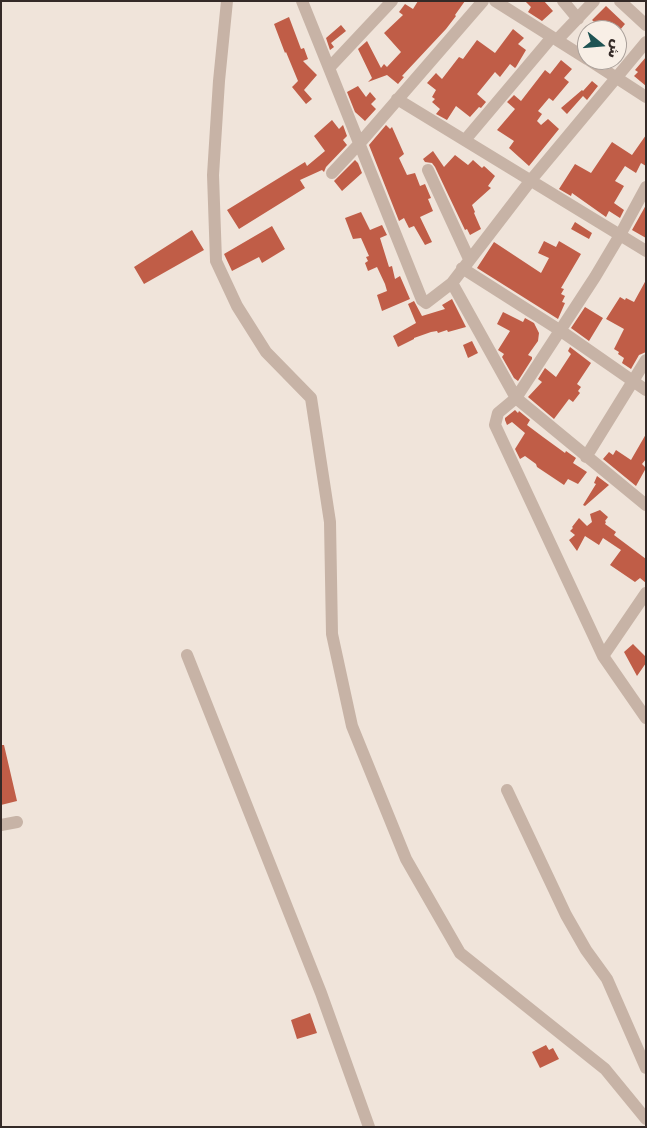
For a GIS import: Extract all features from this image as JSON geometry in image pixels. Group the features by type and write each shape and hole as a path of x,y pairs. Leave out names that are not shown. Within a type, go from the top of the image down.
{"street":[{"path":"227,1 219,81 213,175 216,261 238,306 266,352 311,398 330,522 332,634 352,726 406,859 460,953 605,1069 646,1119"},
{"path":"302,1 422,300 426,303 452,283 531,180 646,42"},
{"path":"329,68 392,1"},
{"path":"332,173 484,1"},
{"path":"495,1 577,52"},
{"path":"563,1 578,19"},
{"path":"465,140 555,38 578,19 594,1"},
{"path":"620,1 646,25"},
{"path":"605,70 646,97"},
{"path":"397,99 646,251"},
{"path":"428,170 466,264 646,390"},
{"path":"646,187 620,236 561,331 516,398 498,413 495,425 603,656 646,718"},
{"path":"452,283 516,398 646,505"},
{"path":"586,457 646,360"},
{"path":"603,656 646,593"},
{"path":"187,655 321,993 369,1127"},
{"path":"507,790 566,915 586,950 607,979 646,1068"},
{"path":"1,825 17,822"}],"building":[{"path":"418,1 465,1 446,29 402,76 404,77 398,84 387,75 368,82 372,78 358,49 367,41 381,68 384,64 387,67 401,52 384,33 403,15 399,12 405,4 413,9"},
{"path":"525,1 544,1 553,11 542,21 528,12 531,7"},
{"path":"606,6 621,20 592,20"},
{"path":"289,17 301,49 304,48 308,59 303,61 317,75 304,90 312,99 306,104 292,87 298,81 274,24"},
{"path":"341,25 346,31 331,43 334,47 330,50 326,38"},
{"path":"513,29 524,38 518,44 526,50 515,68 510,64 500,77 495,72 477,94 486,102 481,108 479,107 470,117 456,106 447,120 436,114 440,109 432,102 435,99 432,97 436,90 427,83 436,73 442,79 459,57 463,59 477,40 495,53"},
{"path":"646,57 646,86 634,76 638,72 635,70"},
{"path":"561,60 572,69 564,78 569,82 553,101 549,98 538,111 542,114 537,121 541,125 548,119 559,129 529,166 509,148 514,141 497,130 515,109 507,102 514,95 521,101 545,70 550,74"},
{"path":"592,81 598,86 587,100 583,96 567,114 561,108 583,91"},
{"path":"358,86 366,97 370,92 376,99 371,104 376,109 365,121 355,112 347,92"},
{"path":"332,120 339,129 343,125 347,136 343,140 347,145 326,167 324,172 322,170 300,180 305,188 239,229 227,210 305,162 307,166 325,151 314,136"},
{"path":"386,125 390,129 392,127 404,154 399,158 407,175 415,173 420,186 425,184 431,198 428,199 433,211 420,217 432,242 425,245 414,226 409,228 404,218 399,221 369,145"},
{"path":"646,135 646,166 641,163 636,173 625,166 615,181 624,186 614,203 624,210 620,218 609,211 606,217 572,193 571,196 559,189 575,164 591,173 612,142 632,155"},
{"path":"433,151 444,167 455,155 468,165 473,160 482,168 484,166 495,176 488,186 491,188 472,205 481,229 470,235 467,229 465,230 435,167 432,163 425,162 423,159"},
{"path":"355,160 362,173 342,191 334,181"},
{"path":"646,205 646,238 632,230"},
{"path":"361,212 370,230 382,225 387,235 380,238 389,267 392,266 395,279 400,276 410,299 382,311 377,295 387,291 385,284 377,267 368,271 365,263 368,261 366,257 369,256 361,238 353,239 345,218"},
{"path":"575,222 592,233 589,239 571,229"},
{"path":"272,226 285,249 262,263 259,257 232,271 224,254"},
{"path":"192,230 204,250 144,284 134,267"},
{"path":"544,241 556,247 559,241 581,254 561,288 564,289 561,294 565,296 562,302 565,303 558,319 477,268 494,242 541,273 549,258 538,253"},
{"path":"646,280 646,352 639,355 631,369 622,363 624,358 614,349 624,329 606,319 620,297 634,302"},
{"path":"452,299 466,327 448,332 447,330 438,333 437,331 431,332 414,338 398,347 393,336 416,323 408,304 414,301 422,316 445,309 442,305"},
{"path":"585,307 603,318 589,341 571,328"},
{"path":"503,312 523,322 525,318 534,323 539,333 538,341 528,355 532,359 518,381 514,378 502,357 504,354 498,350 510,331 497,324"},
{"path":"472,341 478,353 468,358 463,345"},
{"path":"570,347 591,363 577,384 581,387 578,391 580,393 573,402 569,399 554,419 528,397 542,382 538,379 545,368 556,377 571,354 568,351"},
{"path":"515,410 530,420 527,425 565,453 566,451 576,458 573,463 587,472 578,484 568,479 564,485 537,467 536,464 525,456 520,459 515,449 525,433 512,422 507,425 505,420"},
{"path":"646,434 646,459 642,464 646,468 636,486 603,459 609,452 613,455 616,450 631,460"},
{"path":"597,476 609,485 585,506 583,505 596,484 594,483"},
{"path":"600,510 608,517 605,524 616,532 614,535 646,559 646,583 640,578 635,582 610,565 621,550 603,538 599,545 585,536 577,551 569,540 575,535 570,531 579,518 587,526 592,522 590,514"},
{"path":"633,644 646,657 646,663 637,676 624,652"},
{"path":"1,745 4,745 17,801 1,805"},
{"path":"310,1013 317,1033 297,1039 291,1020"},
{"path":"546,1045 549,1050 553,1048 559,1059 540,1068 532,1052"}]}
